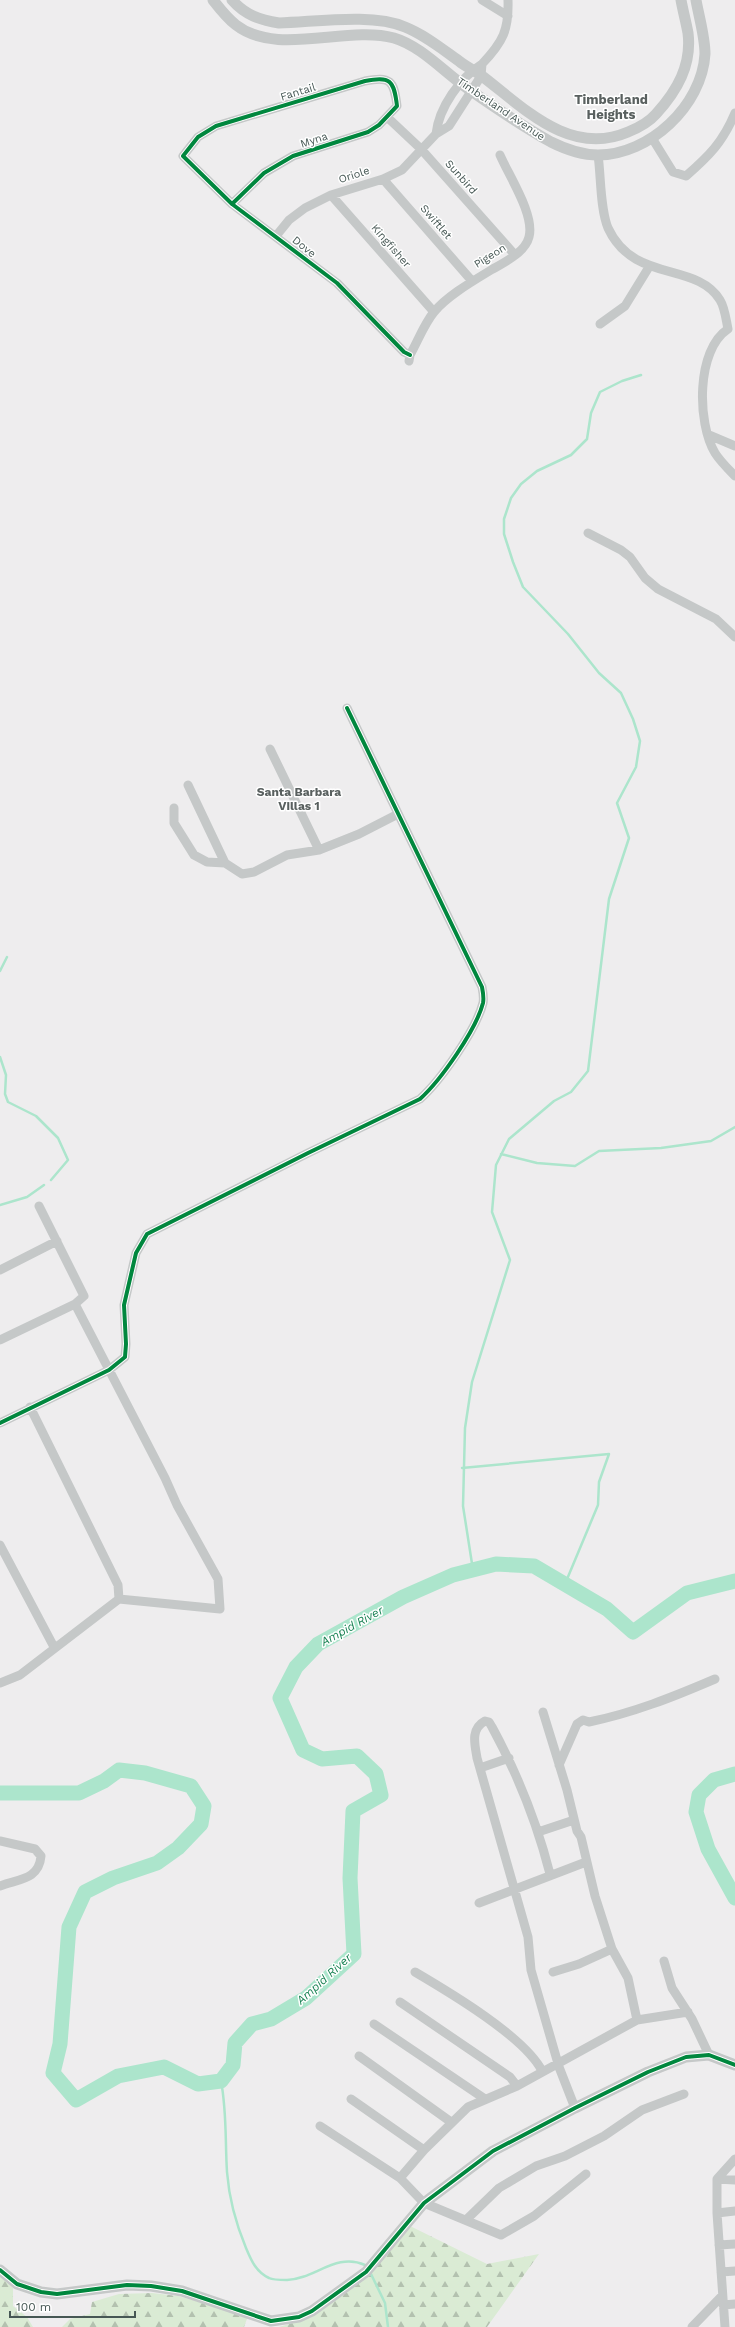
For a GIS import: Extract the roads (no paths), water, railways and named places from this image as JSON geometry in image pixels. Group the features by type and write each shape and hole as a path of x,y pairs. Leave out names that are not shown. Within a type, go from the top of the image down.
{"street":[{"name":"Timberland Avenue","path":"213,0 237,25 263,37 280,39 368,35 395,38 416,49 461,84 551,142 564,149 598,155 630,149 652,138 674,120 691,97 700,77 705,54 696,3"},
{"name":"Timberland Avenue","path":"232,0 239,9 252,17 266,21 279,23 381,20 406,27 477,73 528,113 550,128 586,138 620,136 653,118 671,98 680,82 688,49 688,33 682,4"},
{"path":"482,0 508,16"},
{"path":"436,134 438,121 444,106 461,84 477,73 482,64 504,38 508,16 508,0"},
{"path":"682,4 696,3"},
{"name":"Oriole","path":"276,236 289,220 305,208 331,195 383,179 402,170 436,134 449,126 471,90 477,73"},
{"name":"Fantail","path":"183,156 198,137 216,126 382,78 390,81 395,93 397,106 387,117"},
{"path":"652,138 673,172 686,176 711,154 727,132 735,113"},
{"name":"Sunbird","path":"387,117 421,150 515,255"},
{"name":"Myna","path":"232,204 264,173 293,156 368,132 387,117"},
{"name":"Pigeon","path":"410,358 434,312 472,281 515,255 525,246 530,236 528,219 500,155"},
{"path":"598,155 607,226 614,238 628,254 650,267 690,278 707,286 721,301 731,331 715,341 704,381 702,404 705,424 715,452 735,476"},
{"name":"Dove","path":"183,156 232,204 337,283 410,358"},
{"name":"Swiftlet","path":"383,179 472,281"},
{"name":"Kingfisher","path":"331,195 434,312"},
{"path":"600,324 625,306 650,267"},
{"path":"709,435 735,446"},
{"path":"588,533 626,553 645,578 658,589 716,620 735,637"},
{"path":"0,1424 30,1407 109,1370 125,1357 126,1344 124,1305 136,1253 147,1234 420,1099 431,1090 476,1023 484,1001 482,987 347,708"},
{"path":"270,748 319,850"},
{"path":"188,785 225,863"},
{"path":"174,808 174,823 194,855 207,862 225,863 242,874 254,872 287,855 319,850 359,834 398,814"},
{"path":"1,1337 76,1304 84,1296 39,1206"},
{"path":"0,1270 57,1241"},
{"path":"0,1683 20,1675 54,1647 119,1599 220,1609 218,1578 177,1505 165,1478 76,1304"},
{"path":"30,1407 118,1584 119,1599"},
{"path":"0,1545 54,1647"},
{"path":"559,1765 577,1724 583,1720 589,1722 624,1714 640,1707 655,1705 715,1679"},
{"path":"543,1712 612,1949 628,1978 637,2020"},
{"path":"550,1874 538,1832 509,1758 489,1722 485,1722 477,1727 474,1740 480,1768 528,1937 531,1970 558,2062 575,2108"},
{"path":"480,1768 509,1758"},
{"path":"538,1832 574,1820"},
{"path":"0,1841 31,1847 41,1856 40,1866 32,1875 0,1886"},
{"path":"479,1903 550,1874 586,1862"},
{"path":"553,1972 579,1964 612,1949"},
{"path":"664,1962 672,1988 688,2012 709,2055"},
{"path":"415,1972 456,1995 516,2040 538,2063 542,2072"},
{"path":"400,2002 510,2077 517,2086"},
{"path":"400,2178 424,2150 468,2107 517,2086 558,2062 637,2020 688,2012"},
{"path":"374,2024 485,2099"},
{"path":"0,2270 16,2284 40,2292 57,2294 127,2285 151,2286 182,2291 271,2320 283,2320 312,2311 366,2272 424,2203 494,2151 575,2108 686,2057 709,2055 735,2065"},
{"path":"359,2056 451,2122"},
{"path":"467,2219 499,2188 536,2166 565,2156 604,2136 642,2110 684,2094"},
{"path":"351,2098 424,2150"},
{"path":"320,2126 400,2178 424,2203 467,2219 501,2235 534,2216 586,2174"},
{"path":"725,2327 717,2213 717,2179 735,2159"},
{"path":"717,2179 735,2180"},
{"path":"717,2213 735,2211"},
{"path":"719,2245 735,2244"},
{"path":"721,2272 735,2271"},
{"path":"723,2300 735,2304"},
{"path":"692,2327 723,2300"}],"waterway":[{"path":"473,1570 463,1506 465,1428 472,1382 510,1260 492,1212 496,1165 509,1139 554,1101 571,1092 588,1071 609,899 629,838 617,803 636,767 640,741 633,719 621,693 599,673 568,634 523,587 504,534 504,519 511,498 521,484 537,471 571,455 587,439 591,413 600,392 622,381 641,375"},
{"path":"0,971 7,957"},
{"path":"0,1057 6,1075 5,1094 8,1102 36,1116 58,1138 68,1160 51,1180"},
{"path":"501,1154 537,1163 575,1166 599,1151 661,1148 711,1141 735,1127"},
{"path":"0,1205 27,1197 44,1185"},
{"path":"462,1468 609,1454 599,1482 598,1505 565,1584"},
{"name":"Ampid River","path":"0,1793 79,1793 104,1781 119,1770 145,1773 191,1786 204,1806 201,1824 178,1848 157,1863 113,1878 85,1892 69,1927 60,2044 53,2073 76,2100 118,2076 164,2067 198,2084 221,2081 233,2065 235,2043 252,2024 271,2019 306,1998 354,1954 350,1878 353,1811 381,1795 376,1774 357,1756 322,1759 303,1750 280,1698 296,1667 318,1644 403,1597 453,1575 496,1564 534,1566 607,1609 633,1632 687,1593 735,1581"},
{"name":"Ampid River","path":"735,1774 714,1780 699,1795 696,1812 708,1849 735,1898"},
{"path":"221,2081 225,2115 227,2172 231,2201 242,2239 257,2269 271,2279 287,2280 297,2279 326,2267 345,2262 354,2262 365,2265"},
{"path":"371,2274 385,2303 388,2327"}],"district":[{"name":"Timberland Heights","path":"611,106"},
{"name":"Santa Barbara Villas 1","path":"299,799"}]}
